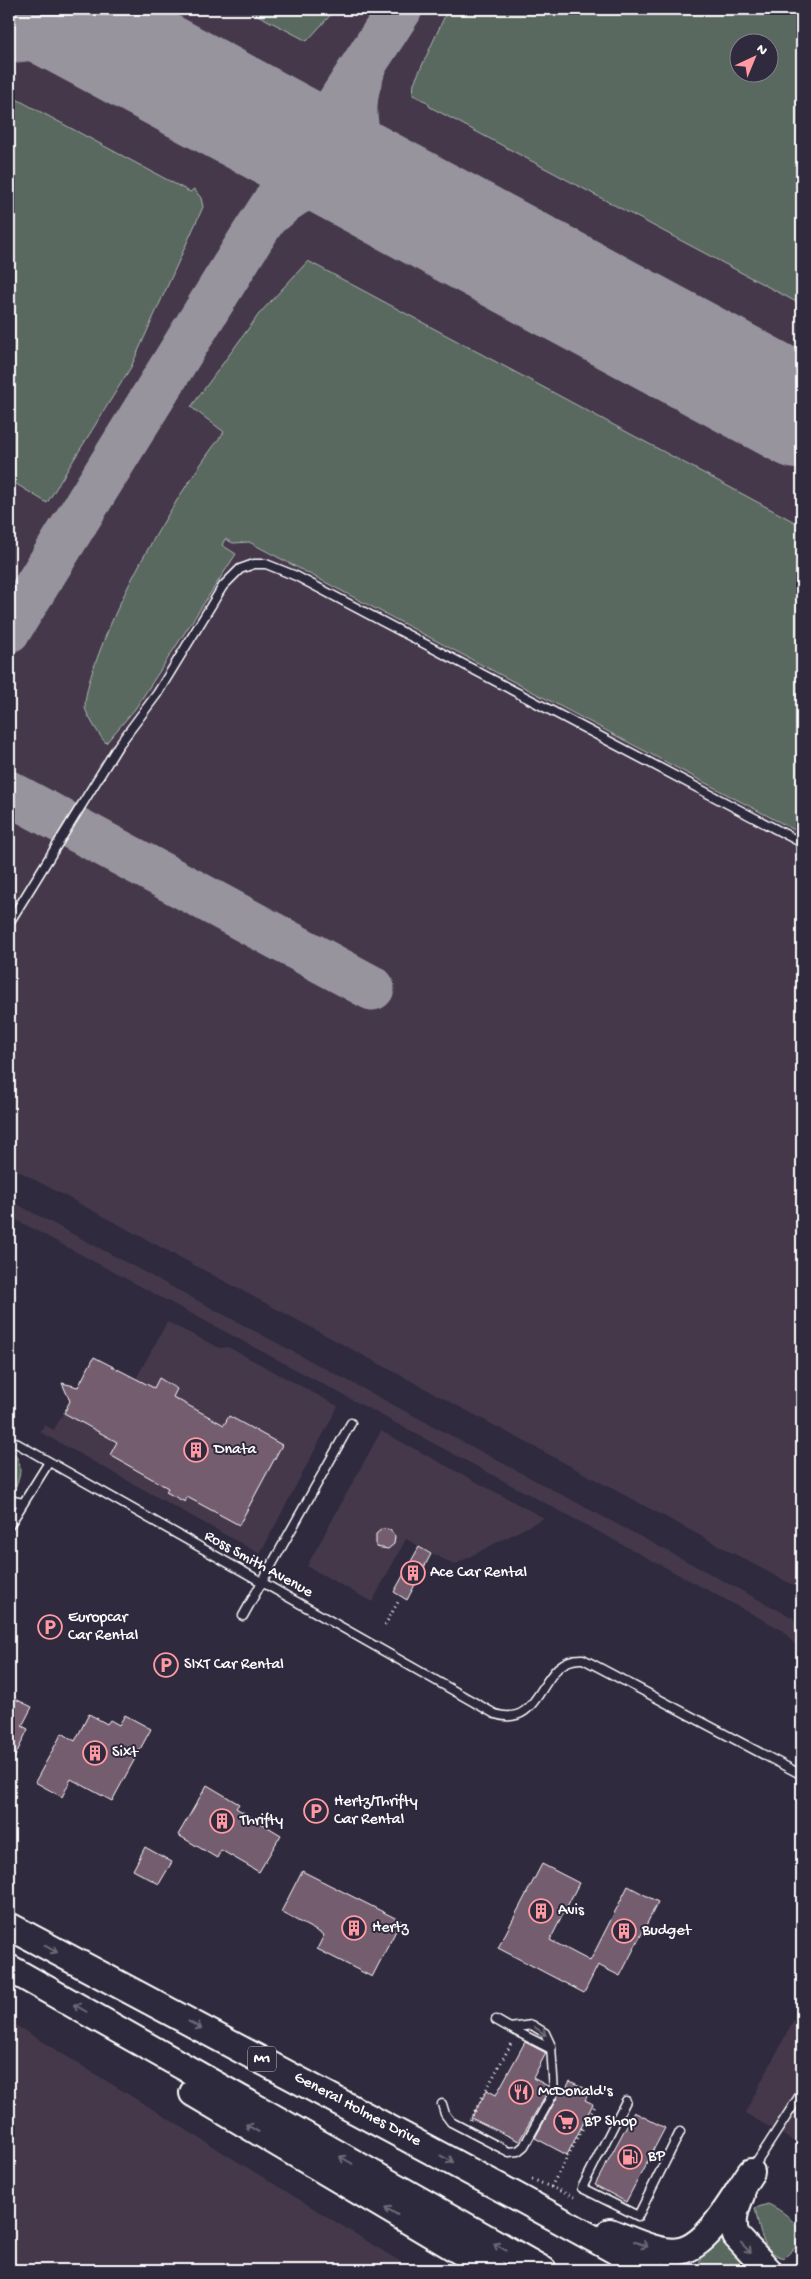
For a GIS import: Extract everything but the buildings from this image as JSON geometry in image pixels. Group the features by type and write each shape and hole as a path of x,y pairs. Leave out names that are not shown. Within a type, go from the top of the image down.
{"highway":[{"name":"General Holmes Drive","path":"9,1926 514,2194 651,2270"},
{"path":"9,1968 543,2270"},
{"path":"9,1986 492,2270"},
{"path":"514,2194 650,2248 679,2251 702,2240 751,2172"},
{"path":"751,2172 734,2211 734,2229 741,2243 768,2270"}],"lane":[{"path":"9,923 118,746 157,694 223,586 240,570 260,563 296,576 802,843"},
{"path":"243,1616 263,1584 351,1423"},
{"name":"Ross Smith Avenue","path":"9,1439 495,1714 506,1717 522,1713 533,1704 556,1669 565,1661 572,1658 583,1659 802,1775"},
{"path":"9,1526 49,1462"},
{"path":"9,1500 23,1503"},
{"path":"496,2020 551,2049"},
{"path":"442,2104 445,2114 451,2122 509,2152 518,2152 524,2146 554,2092 551,2049 546,2033 532,2025 510,2028"},
{"path":"751,2172 802,2092"},
{"path":"626,2101 582,2188 638,2216 680,2132"}],"path":[{"path":"385,1625 398,1602"},
{"path":"478,2124 470,2119 512,2040 522,2041"},
{"path":"551,2188 595,2106"}],"shaded area":[{"path":"9,9 802,9 802,1590 9,1166"},
{"path":"9,1200 793,1618 802,1629 802,1652 782,1630 9,1216"},
{"path":"167,1322 220,1348 228,1347 338,1406 260,1554 40,1432 44,1425 54,1430 94,1357 136,1379"},
{"path":"381,1431 544,1518 454,1565 406,1539 372,1602 307,1566"},
{"path":"802,2004 802,2146 745,2113"},
{"path":"9,2021 414,2270 9,2270"}],"green space":[{"path":"246,9 336,9 307,41"},
{"path":"448,9 802,9 802,305 430,107 427,102 413,95 414,83"},
{"path":"9,95 190,192 194,189 201,198 203,207 131,367 47,503 13,482 9,487"},
{"path":"308,261 802,526 802,834 249,542 233,543 225,539 222,545 236,554 135,709 106,743 104,741 88,715 85,702 91,675 109,627 137,569 170,511 224,432 191,407 259,314"},
{"path":"12,1452 18,1460 20,1468 16,1486 9,1484 9,1453"},
{"path":"768,2204 788,2216 801,2235 796,2247 784,2258 770,2250 762,2238 755,2208"},
{"path":"722,2233 759,2270 699,2270 701,2250"}],"taxiway":[{"path":"9,630 252,237 400,9"},
{"path":"9,41 53,36 108,45 279,134"},
{"path":"362,73 355,107 356,125 360,142 376,172 388,185 403,195"},
{"path":"274,210 284,201 308,187 335,181 363,183 376,187 485,246"},
{"path":"9,793 372,988"}],"runway":[{"path":"49,9 802,414"}],"place":[{"name":"Dnata","path":"196,1450"},
{"name":"Ace Car Rental","path":"413,1573"},
{"name":"Europcar Car Rental","path":"50,1627"},
{"name":"SIXT Car Rental","path":"166,1665"},
{"name":"Sixt","path":"95,1753"},
{"name":"Hertz/Thrifty Car Rental","path":"316,1811"},
{"name":"Thrifty","path":"222,1821"},
{"name":"Avis","path":"541,1911"},
{"name":"Hertz","path":"354,1928"},
{"name":"Budget","path":"624,1931"},
{"name":"McDonald's","path":"521,2092"},
{"name":"BP Shop","path":"566,2122"},
{"name":"BP","path":"630,2157"}]}
